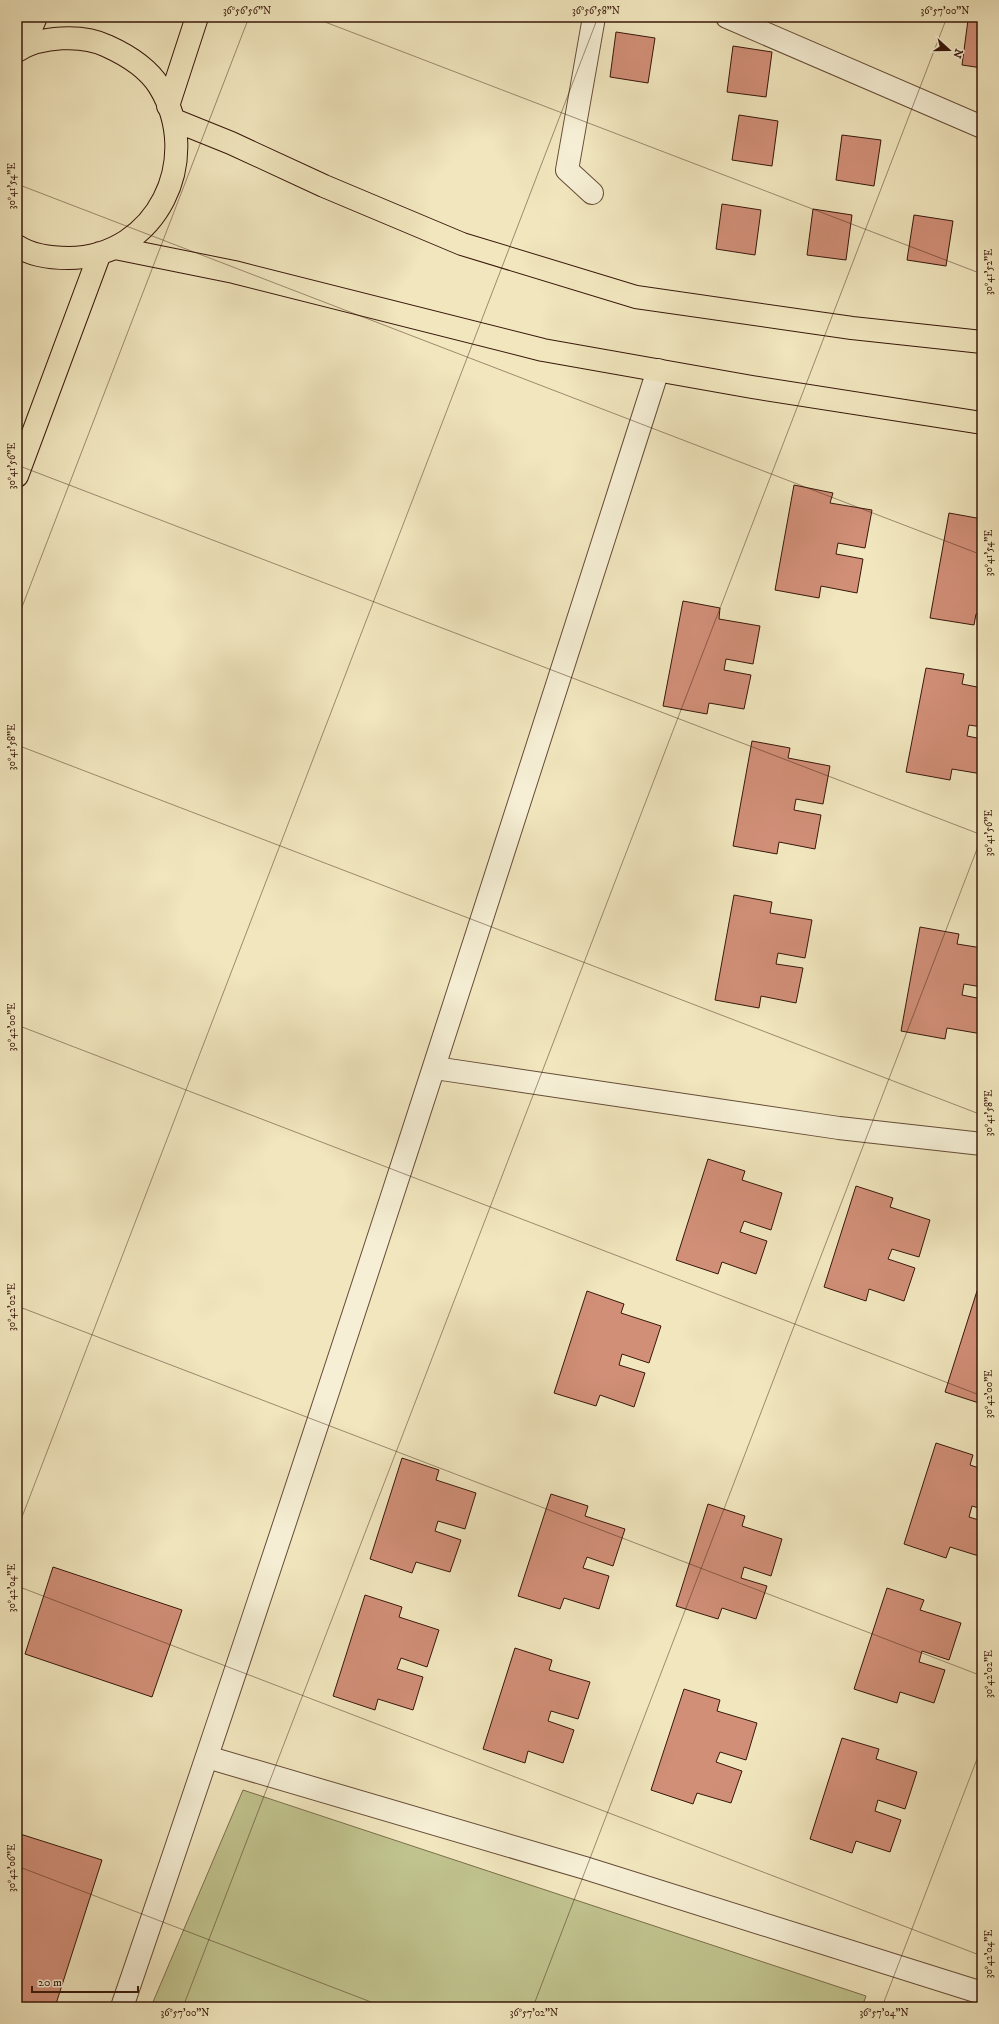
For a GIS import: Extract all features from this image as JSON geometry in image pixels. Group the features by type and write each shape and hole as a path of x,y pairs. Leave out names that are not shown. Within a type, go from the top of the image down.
{"main road":[{"path":"20,49 36,17"},
{"path":"171,113 197,17"},
{"path":"17,246 22,250 53,258 84,258 107,251 146,226 168,195 177,158 171,113 159,86 132,58 98,41 60,38 20,49"},
{"path":"171,113 231,144 324,186 462,244 636,296 852,328 982,342"},
{"path":"107,251 234,272 543,350 752,387 982,422"},
{"path":"17,476 107,251"}],"street":[{"path":"592,193 567,170 594,17"},
{"path":"727,17 982,127"},
{"path":"122,2007 207,1757 435,1068 658,370"},
{"path":"435,1068 839,1128 982,1144"},
{"path":"207,1757 585,1868 982,1993"}],"green space":[{"path":"243,1790 866,1996 862,2007 155,2007 153,2002"}],"building":[{"path":"968,20 982,22 982,68 962,65"},
{"path":"616,32 655,38 648,83 610,77"},
{"path":"733,46 772,52 766,97 727,92"},
{"path":"739,115 778,121 772,166 732,160"},
{"path":"842,135 881,140 874,186 836,180"},
{"path":"722,204 761,210 755,255 716,249"},
{"path":"813,209 852,215 846,260 807,255"},
{"path":"914,215 953,221 946,266 907,260"},
{"path":"794,485 833,493 830,503 872,510 865,548 838,543 836,554 863,559 857,593 821,586 819,598 775,590"},
{"path":"949,513 982,519 982,615 976,614 974,625 930,618"},
{"path":"683,601 720,608 719,619 760,626 753,664 726,659 724,670 751,675 744,709 709,703 707,714 663,706"},
{"path":"926,668 964,674 962,684 982,688 982,727 969,725 967,736 982,739 982,774 952,769 950,780 906,772"},
{"path":"752,741 790,748 788,758 830,766 823,804 796,799 794,810 821,815 815,849 779,842 777,854 733,846"},
{"path":"734,895 772,902 770,913 812,920 805,958 778,953 776,964 803,968 796,1003 761,996 759,1008 715,1000"},
{"path":"920,927 959,934 957,944 982,948 982,987 964,984 962,995 982,999 982,1034 947,1028 945,1039 901,1031"},
{"path":"708,1159 745,1171 742,1180 782,1193 771,1230 744,1221 740,1232 767,1241 756,1274 722,1262 718,1274 676,1260"},
{"path":"856,1186 893,1198 890,1207 930,1220 919,1257 892,1249 888,1259 915,1268 904,1301 869,1289 866,1301 824,1287"},
{"path":"587,1291 624,1304 621,1313 661,1326 649,1363 622,1354 619,1365 645,1373 634,1407 600,1395 596,1406 554,1393"},
{"path":"977,1291 982,1292 982,1404 945,1392"},
{"path":"936,1443 973,1455 970,1465 982,1469 982,1509 972,1506 969,1517 982,1521 982,1557 950,1547 946,1558 904,1544"},
{"path":"402,1458 439,1470 436,1480 476,1493 465,1529 438,1521 435,1531 461,1540 450,1572 416,1562 412,1573 370,1559"},
{"path":"551,1494 588,1506 585,1516 625,1529 613,1566 587,1557 583,1568 609,1576 599,1609 564,1598 560,1609 518,1596"},
{"path":"708,1504 745,1516 742,1526 782,1539 771,1576 744,1567 741,1578 767,1586 756,1619 722,1608 718,1619 676,1606"},
{"path":"53,1567 182,1610 152,1697 25,1654"},
{"path":"887,1588 924,1600 920,1610 961,1623 949,1660 922,1651 919,1662 945,1670 934,1703 900,1692 897,1703 854,1689"},
{"path":"365,1595 402,1607 399,1617 439,1630 427,1667 401,1658 397,1669 423,1677 413,1710 378,1699 375,1710 333,1696"},
{"path":"515,1648 552,1660 549,1670 590,1682 578,1719 551,1711 548,1721 574,1730 563,1763 528,1751 525,1763 483,1749"},
{"path":"684,1689 720,1700 717,1711 757,1723 746,1760 720,1752 716,1762 742,1771 731,1803 697,1793 693,1804 651,1790"},
{"path":"842,1738 879,1749 876,1759 917,1772 905,1809 878,1800 875,1811 901,1820 890,1852 856,1841 852,1853 810,1839"},
{"path":"17,1833 102,1860 55,2007 17,2007"}]}
